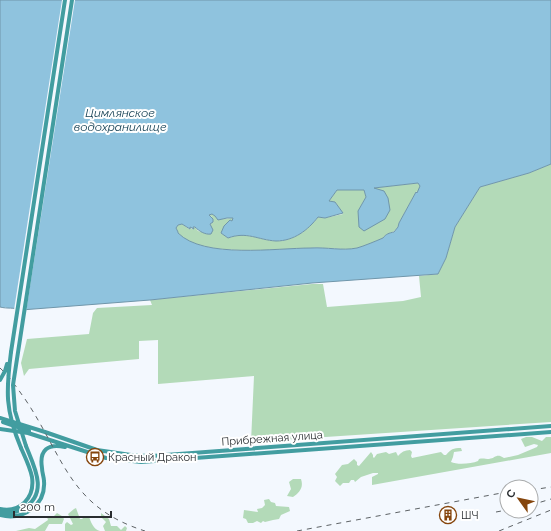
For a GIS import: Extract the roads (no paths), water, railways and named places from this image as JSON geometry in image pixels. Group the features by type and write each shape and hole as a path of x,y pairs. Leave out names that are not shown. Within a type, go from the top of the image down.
{"street":[{"path":"0,508 13,509 20,506 29,497 32,489 31,472 14,432 8,407 7,395 11,352 65,0"},
{"path":"0,514 13,513 22,510 31,502 36,493 38,484 38,477 15,411 13,385 72,0"},
{"path":"0,380 5,371 11,352"},
{"name":"Прибрежная улица","path":"0,420 35,429 97,450 131,455 152,456 551,426"},
{"name":"Прибрежная улица","path":"0,429 28,433 106,458 141,462 551,432"},
{"path":"0,514 12,517 17,516 28,512 37,504 43,491 44,481 42,455 46,449 57,445 76,448"}],"water":[{"name":"Цимлянское водохранилище","path":"0,0 551,0 551,164 529,173 480,187 455,227 446,258 438,274 312,283 150,300 21,310 0,307","holes":["418,183 420,186 394,232 357,248 260,250 222,249 205,246 190,241 178,233 176,228 178,225 182,224 190,229 190,227 194,229 193,227 195,227 202,232 211,234 213,230 210,224 213,222 213,219 209,215 212,214 218,220 233,218 232,221 230,220 224,226 221,233 228,238 241,235 283,241 300,234 318,217 325,218 343,213 335,202 329,201 337,190 364,190 366,197 358,211 359,227 364,231 385,219 390,210 388,198 384,191 374,188"]}],"railway":[{"path":"0,368 25,399 71,478 84,494 100,508 120,521 145,531"},
{"path":"539,489 551,487"},
{"path":"297,531 499,493"},
{"path":"539,503 551,499"},
{"path":"499,531 551,510"}],"place":[{"name":"Красный Дракон","path":"95,457"},
{"name":"ШЧ","path":"448,515"}]}
